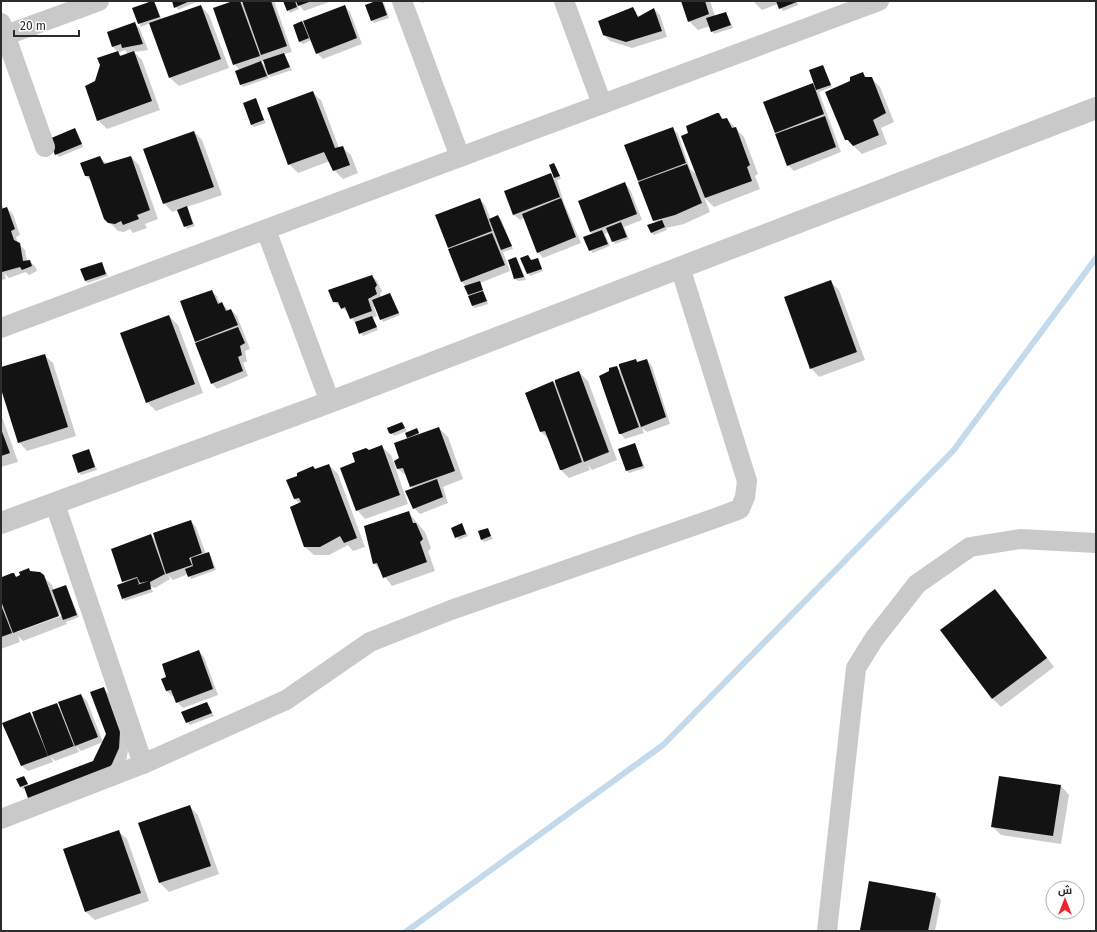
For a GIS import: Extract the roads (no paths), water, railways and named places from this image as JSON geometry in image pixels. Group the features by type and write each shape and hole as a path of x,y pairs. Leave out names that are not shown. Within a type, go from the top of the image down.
{"street":[{"path":"45,147 3,29 99,1"},
{"path":"402,1 460,157"},
{"path":"564,1 602,104"},
{"path":"1,328 879,1"},
{"path":"1,524 330,402 1096,108"},
{"path":"266,230 330,402"},
{"path":"1,819 143,764 286,700 370,642 451,610 740,509 745,496 747,482 680,268"},
{"path":"54,504 143,764"},
{"path":"826,931 856,668 874,639 917,584 970,547 1020,539 1096,543"}],"waterway":[{"path":"407,931 663,745 953,451 1096,258"}]}
